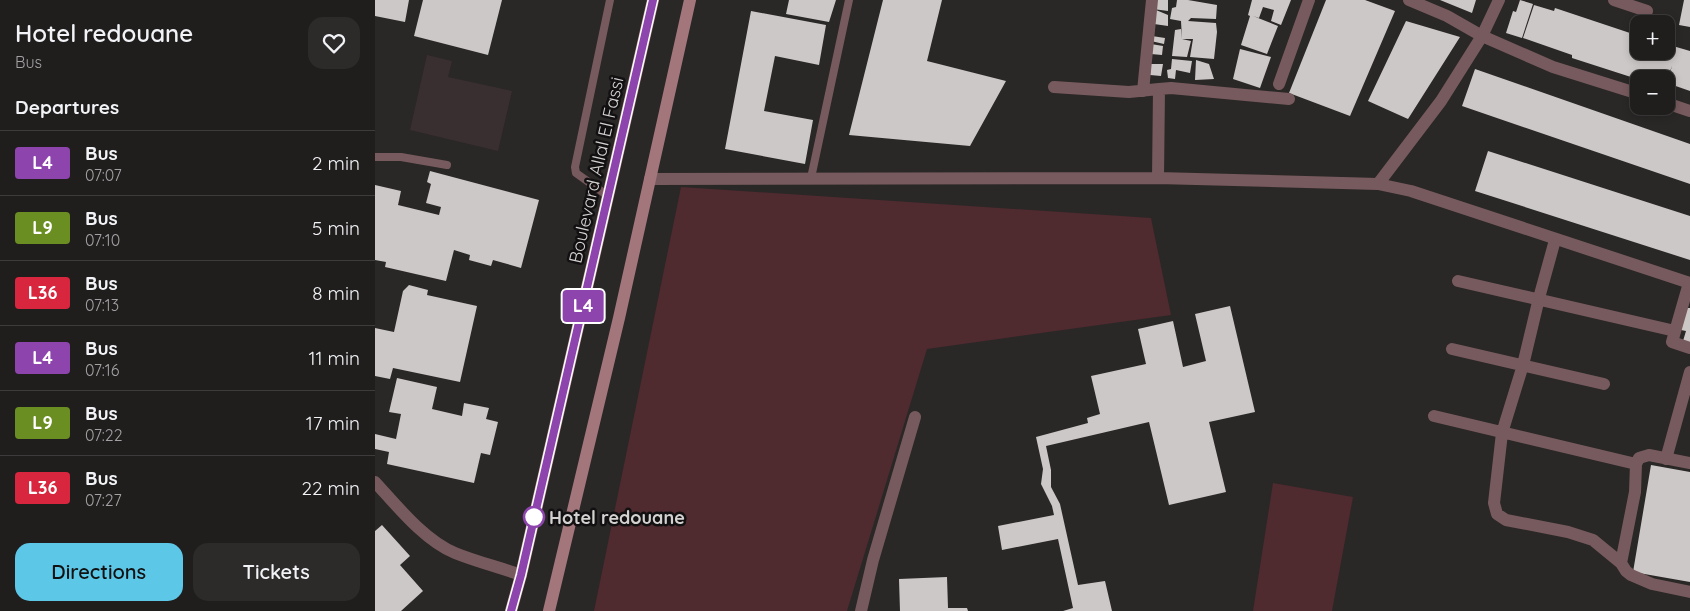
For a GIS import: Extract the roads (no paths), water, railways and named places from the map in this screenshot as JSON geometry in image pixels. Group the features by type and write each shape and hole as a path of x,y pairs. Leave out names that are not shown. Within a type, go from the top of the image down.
{"main road":[{"name":"Boulevard Allal El Fassi","path":"511,611 521,575 653,0"},
{"path":"549,611 619,318 690,0"}],"street":[{"path":"1143,92 1152,0"},
{"path":"1279,84 1309,0"},
{"path":"1409,0 1447,16 1482,36 1553,67 1630,91"},
{"path":"1378,184 1441,101 1482,36 1499,0"},
{"path":"1614,0 1647,11"},
{"path":"1054,87 1111,92 1143,92 1171,88 1289,99"},
{"path":"1158,178 1159,89"},
{"path":"1675,106 1690,111"},
{"path":"649,179 1158,178 1378,184 1411,191 1690,283 1672,342 1690,348"},
{"path":"1555,240 1523,365 1502,433 1494,503 1497,514 1506,520 1568,532 1593,540 1621,563 1626,571 1637,578 1652,584 1690,592"},
{"path":"1457,281 1539,298 1675,331"},
{"path":"1452,349 1604,384"},
{"path":"1666,459 1690,372"},
{"path":"1434,416 1636,464"},
{"path":"861,611 873,560 915,417"},
{"path":"1621,563 1635,492 1636,464 1640,458 1645,456 1690,463"},
{"path":"375,482 408,518 428,536 453,552 521,575"}],"lane":[{"path":"608,196 576,173 575,167 610,0"},
{"path":"811,178 849,0"},
{"path":"375,157 401,157 447,165"}],"place":[{"name":"Hotel redouane","path":"534,517"}]}
